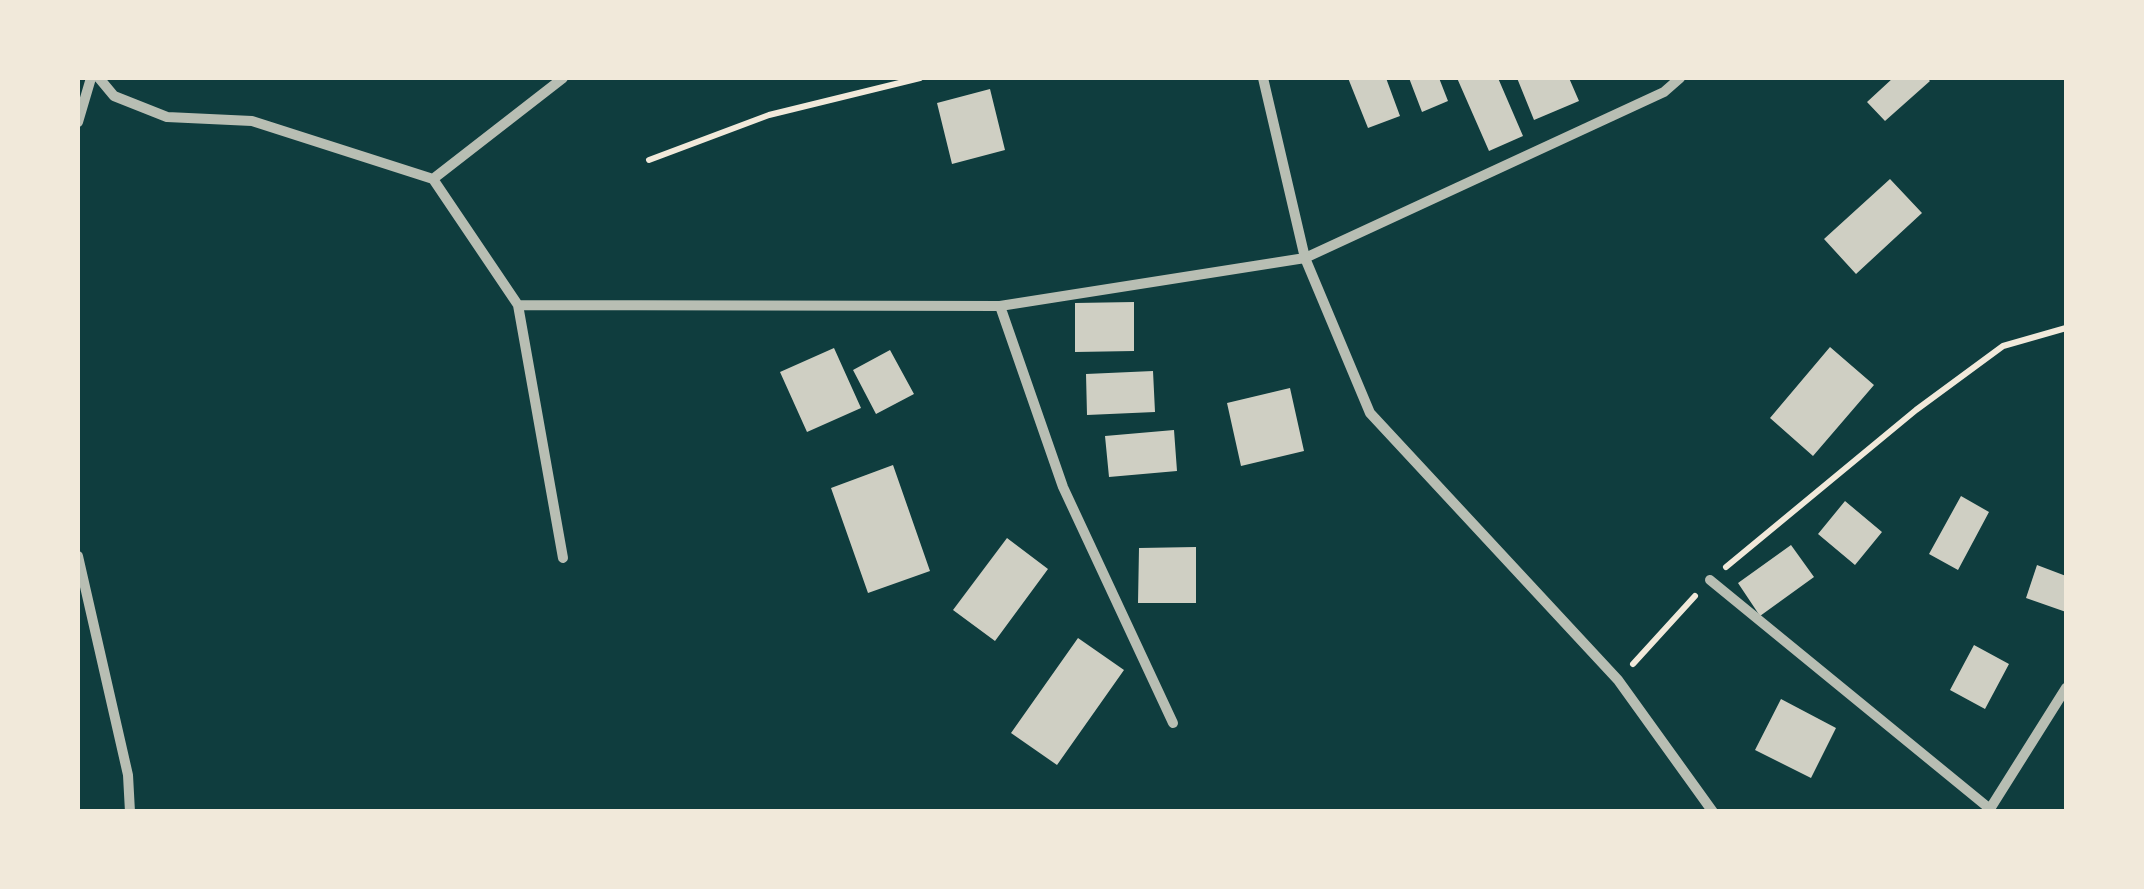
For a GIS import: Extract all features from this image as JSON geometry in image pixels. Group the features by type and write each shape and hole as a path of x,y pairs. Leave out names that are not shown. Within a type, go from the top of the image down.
{"street":[{"path":"78,122 91,78"},
{"path":"99,78 114,96 167,117 252,121 433,179 518,306 563,558"},
{"path":"433,179 563,78"},
{"path":"1264,78 1305,258 1370,412 1618,680 1713,812"},
{"path":"518,306 1000,306 1305,258 1664,92 1680,78"},
{"path":"1000,306 1064,487 1173,723"},
{"path":"78,556 128,776 130,812"},
{"path":"1710,580 1989,810 2066,688"}],"path":[{"path":"649,160 769,116 920,78"},
{"path":"1618,680 1710,580 1916,410 2003,346 2066,328"}],"building":[{"path":"1348,78 1386,78 1400,116 1368,128"},
{"path":"1409,78 1439,78 1448,101 1422,112"},
{"path":"1457,78 1498,78 1523,136 1489,151"},
{"path":"1517,78 1569,78 1579,101 1534,120"},
{"path":"1893,78 1930,81 1885,121 1867,102"},
{"path":"990,89 1005,150 952,164 937,103"},
{"path":"1890,179 1922,213 1856,274 1824,239"},
{"path":"1134,302 1134,351 1075,352 1075,303"},
{"path":"1830,347 1874,385 1813,456 1770,418"},
{"path":"834,348 861,408 807,432 780,372"},
{"path":"890,350 914,394 876,414 853,370"},
{"path":"1153,371 1155,412 1087,415 1086,374"},
{"path":"1290,388 1304,451 1241,466 1227,403"},
{"path":"1174,430 1177,471 1109,477 1105,436"},
{"path":"893,465 930,571 868,593 831,488"},
{"path":"1961,496 1989,512 1958,570 1929,554"},
{"path":"1845,501 1882,532 1855,565 1818,534"},
{"path":"1007,538 1048,569 995,641 953,610"},
{"path":"1791,545 1814,577 1760,616 1738,583"},
{"path":"1196,547 1196,603 1138,603 1139,548"},
{"path":"2037,565 2066,576 2066,612 2026,598"},
{"path":"1078,638 1124,670 1057,765 1011,733"},
{"path":"1974,645 2009,664 1985,709 1950,690"},
{"path":"1781,699 1836,728 1811,778 1755,750"}]}
